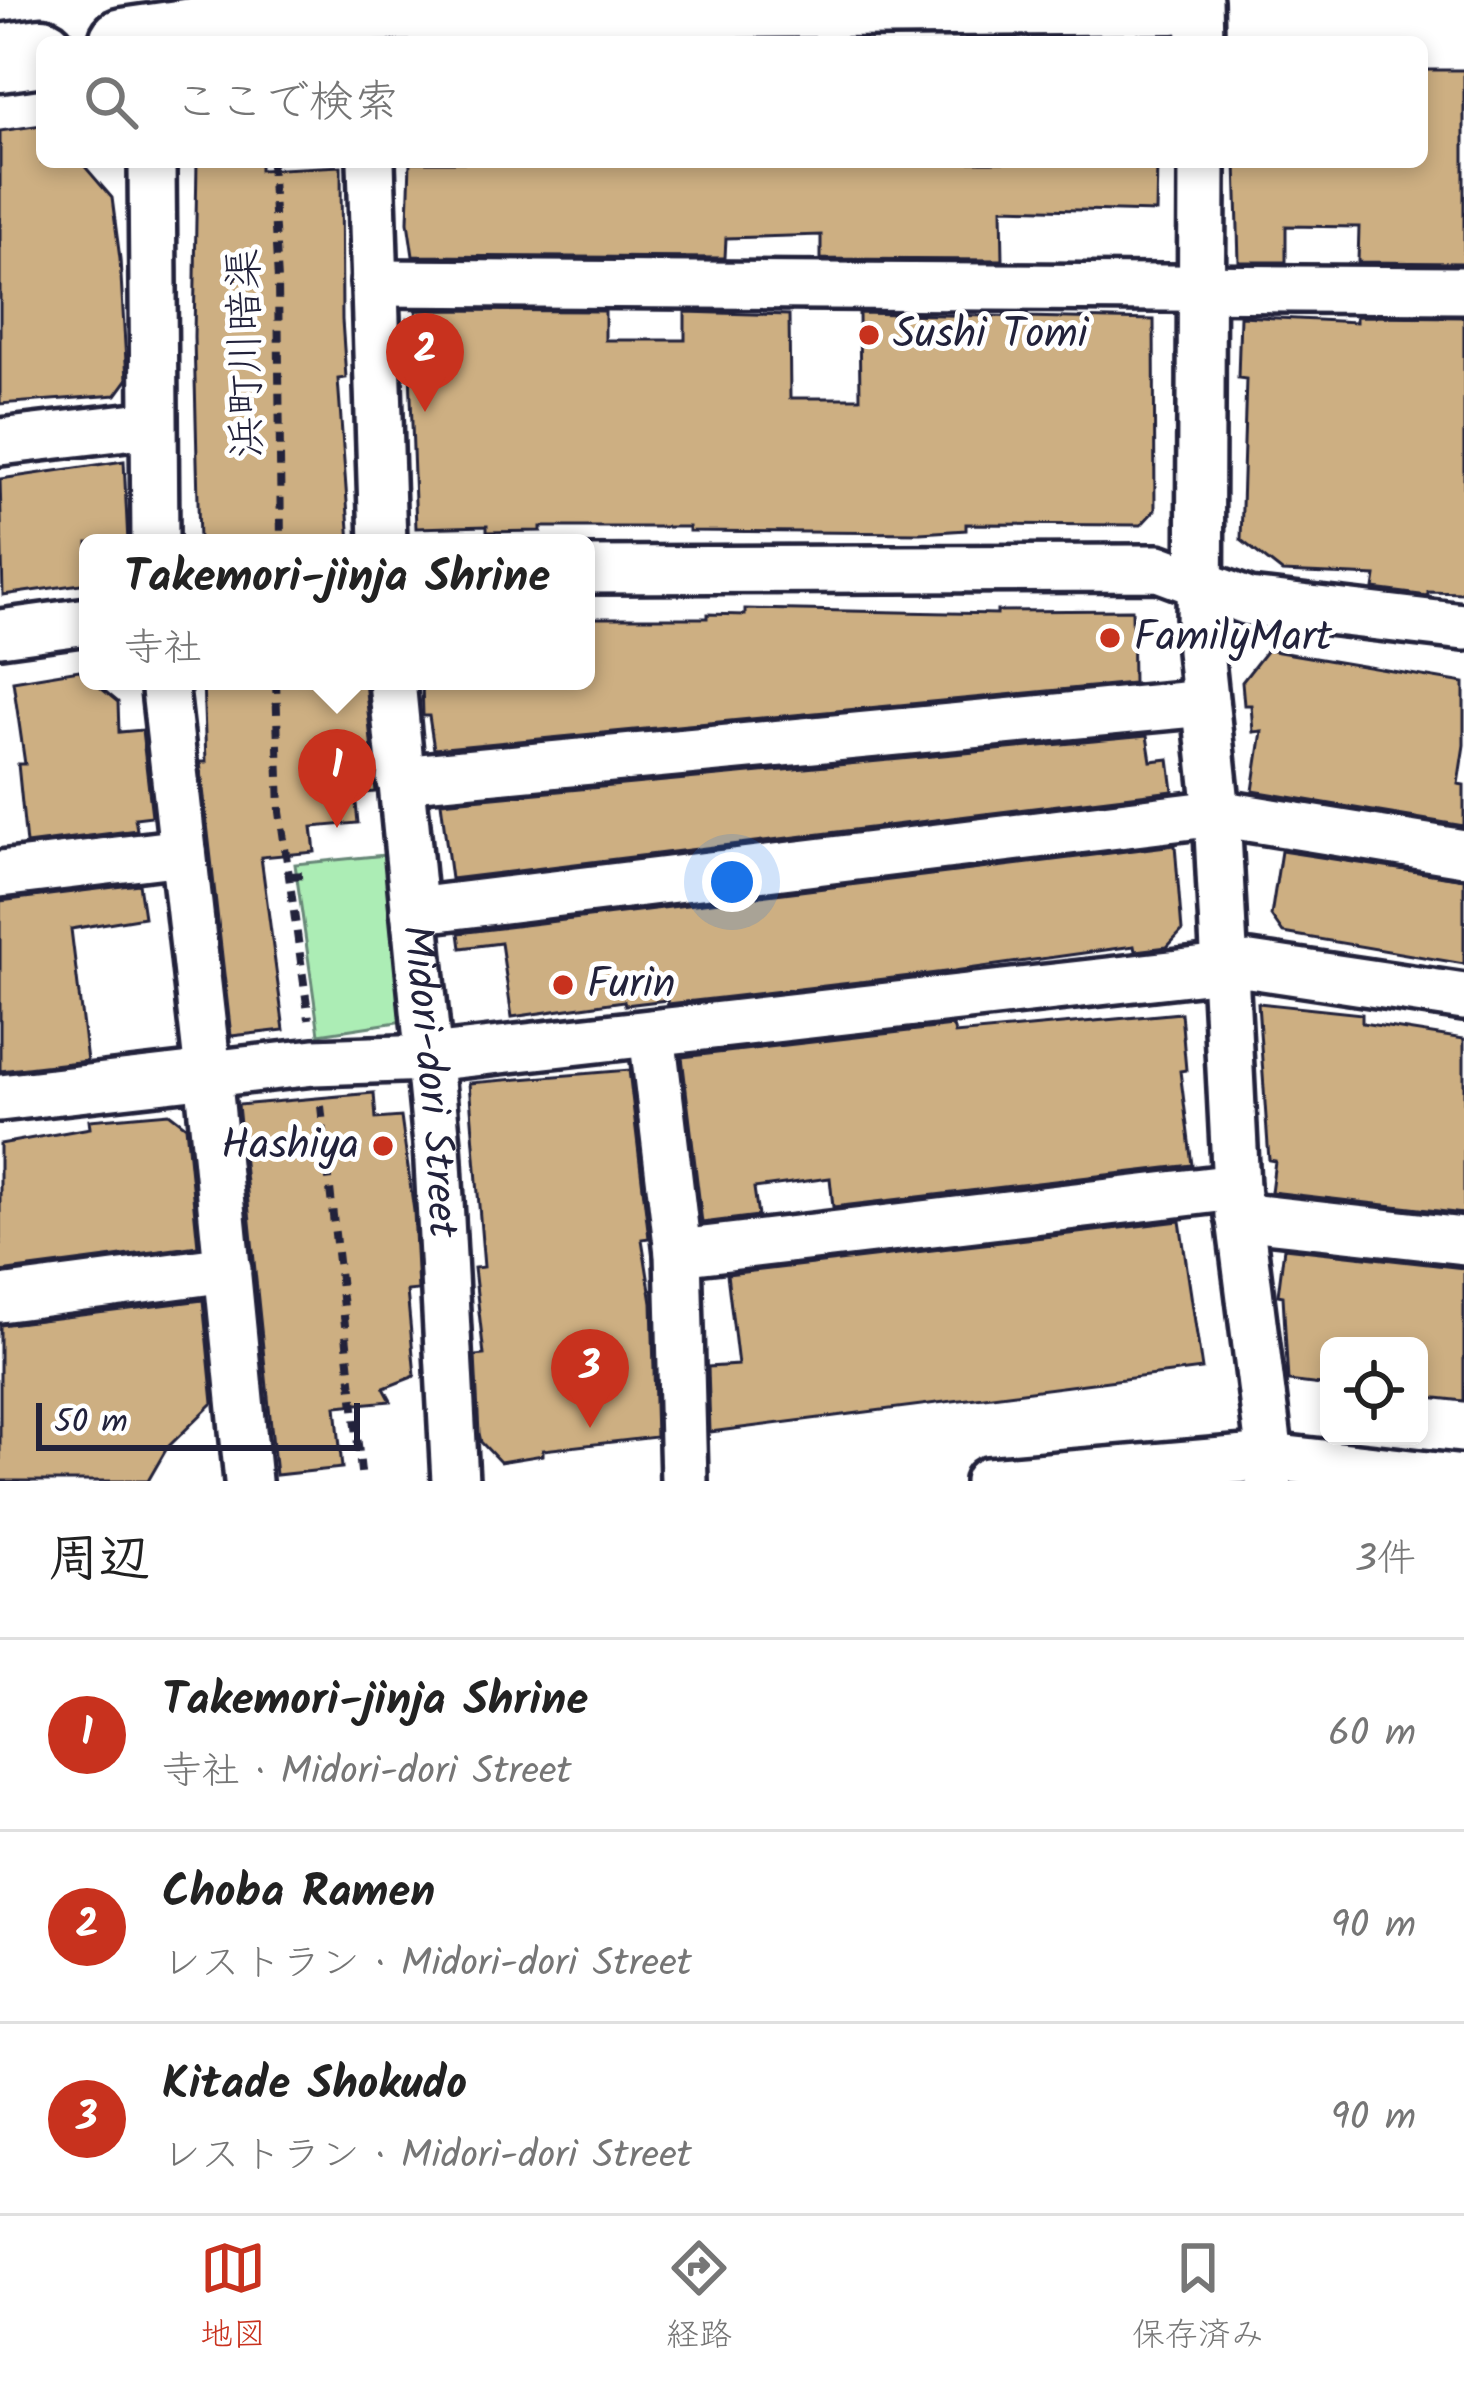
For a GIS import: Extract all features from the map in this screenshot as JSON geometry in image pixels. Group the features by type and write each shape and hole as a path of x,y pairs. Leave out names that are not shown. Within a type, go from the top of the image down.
{"highway":[{"path":"136,31 368,16 1172,0"},
{"path":"0,58 36,53"}],"street":[{"path":"1199,0 1200,36"},
{"path":"152,168 155,534"},
{"path":"371,168 383,534"},
{"path":"1202,168 1197,583 1217,813 1238,1202 1270,1469"},
{"path":"374,284 1464,290"},
{"path":"0,442 152,424"},
{"path":"595,570 1159,568 1249,602 1464,627"},
{"path":"0,633 79,622"},
{"path":"165,690 248,1481"},
{"name":"Midori-dori Street","path":"393,690 430,1058 454,1481"},
{"path":"400,779 1205,703"},
{"path":"414,911 1217,813 1464,854"},
{"path":"0,874 183,852"},
{"path":"0,1098 314,1062 430,1058 1250,964 1464,997"},
{"path":"652,1033 678,1252 684,1481"},
{"path":"678,1252 1238,1202 1464,1240"},
{"path":"0,1298 228,1269"},
{"path":"988,1481 1270,1469 1464,1479"}],"path":[{"name":"浜町川暗渠","path":"271,168 278,280 281,534"},
{"path":"276,690 280,812 362,1481"},
{"path":"290,876 307,875"}],"green space":[{"path":"386,855 404,1021 319,1034 295,864"}],"building":[{"path":"1428,70 1464,70 1464,263 1358,262 1359,227 1286,226 1286,262 1239,262 1236,168 1428,168"},
{"path":"36,126 36,168 86,168 112,198 127,380 116,395 0,404 0,131"},
{"path":"197,168 341,168 346,378 338,379 349,534 199,534 194,337"},
{"path":"410,168 1157,168 1156,212 1002,208 1003,260 821,259 821,235 726,238 725,258 413,256 408,222"},
{"path":"416,310 605,311 605,340 685,340 685,312 789,315 790,398 860,398 859,313 1154,320 1155,510 1141,525 966,524 966,530 920,533 689,531 689,527 541,527 541,531 487,532 487,526 416,528 408,319 417,319"},
{"path":"1240,316 1356,322 1356,316 1464,317 1464,593 1428,592 1428,596 1374,589 1376,576 1282,572 1241,540 1246,379 1238,378"},
{"path":"124,461 128,534 79,534 79,584 3,595 0,479"},
{"path":"745,609 997,614 1132,610 1133,683 434,749 429,716 423,716 422,690 595,690 595,618 745,615"},
{"path":"1267,650 1464,683 1464,745 1458,784 1464,785 1464,826 1253,791 1262,731 1253,732 1251,705 1244,705 1242,682"},
{"path":"79,670 79,690 103,690 118,702 119,732 142,730 152,816 135,818 137,830 26,844 18,764 25,764 13,681"},
{"path":"203,690 366,690 376,792 355,794 358,823 312,827 315,852 261,857 284,1030 231,1036 200,762 206,762"},
{"path":"1147,736 1151,761 1169,759 1173,791 451,879 441,802"},
{"path":"1175,845 1182,931 1167,947 1135,951 1134,946 668,1004 667,1000 625,1005 624,1001 512,1017 501,943 461,948 459,933"},
{"path":"1281,851 1464,879 1464,964 1283,933 1271,916"},
{"path":"139,884 144,917 71,929 87,1061 0,1071 0,901"},
{"path":"1258,1003 1362,1014 1362,1023 1464,1039 1464,1214 1271,1192 1275,1161 1269,1160"},
{"path":"1181,1013 1186,1070 1180,1071 1192,1165 833,1207 830,1178 754,1188 758,1216 702,1223 682,1057 953,1026 955,1034"},
{"path":"629,1070 649,1238 642,1239 652,1303 656,1437 543,1450 543,1455 500,1462 481,1442 479,1433 475,1356 484,1355 474,1268 484,1267 469,1083"},
{"path":"374,1093 376,1119 401,1117 414,1211 418,1290 407,1291 415,1376 384,1388 391,1401 336,1406 342,1468 276,1475 238,1105"},
{"path":"169,1113 186,1126 198,1246 0,1272 0,1144 90,1128 89,1120"},
{"path":"1180,1221 1202,1369 710,1432 708,1367 738,1365 727,1274"},
{"path":"1284,1248 1464,1268 1464,1401 1428,1397 1428,1337 1320,1337 1320,1385 1288,1381 1283,1296 1278,1295"},
{"path":"203,1300 213,1403 167,1448 148,1481 0,1481 0,1325"}],"place":[{"name":"Sushi Tomi","path":"869,335"},
{"name":"Choba Ramen","path":"425,412"},
{"name":"FamilyMart","path":"1110,638"},
{"name":"Takemori-jinja Shrine","path":"337,828"},
{"name":"Furin","path":"563,985"},
{"name":"Hashiya","path":"383,1146"},
{"name":"Kitade Shokudo","path":"590,1428"}]}
